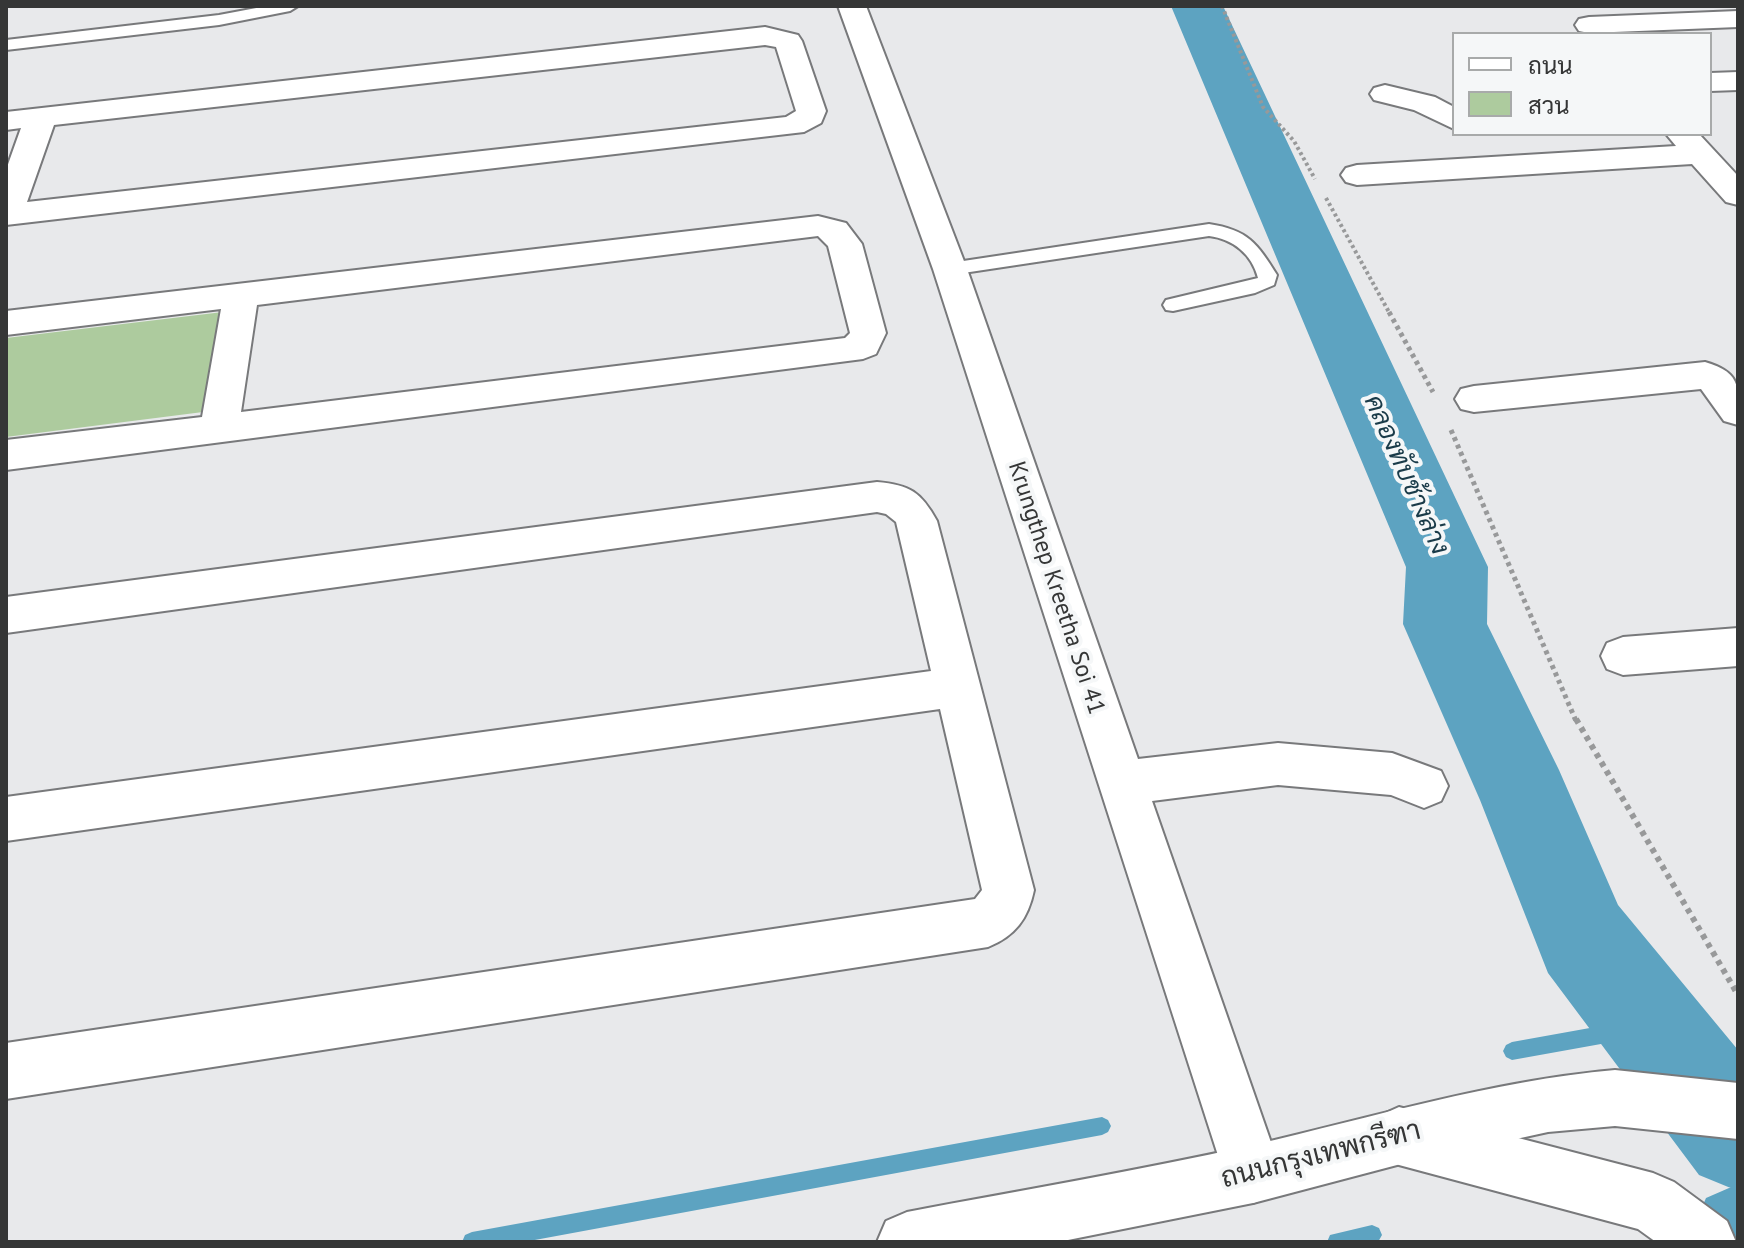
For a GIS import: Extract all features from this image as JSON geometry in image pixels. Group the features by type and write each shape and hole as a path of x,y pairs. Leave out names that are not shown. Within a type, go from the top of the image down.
{"street":[{"name":"Krungthep Kreetha Soi 41","path":"852,6 950,269 1253,1174"},
{"path":"1568,6 1593,30 1738,19"},
{"path":"6,121 41,117 765,36 788,41 811,111 810,117 793,125 6,215 41,117"},
{"path":"1712,82 1738,81"},
{"path":"1385,94 1424,103 1452,119"},
{"path":"1468,136 1485,167"},
{"path":"1357,175 1485,167 1690,144 1738,195"},
{"path":"6,323 818,226 834,230 845,244 868,333 863,345 850,350 6,455"},
{"path":"219,428 241,295"},
{"path":"1461,412 1705,375 1713,378 1738,411"},
{"path":"6,615 877,497 896,499 909,506 916,521 1008,890 1005,904 988,922 6,1071"},
{"path":"1623,656 1738,647"},
{"path":"6,819 958,687"},
{"path":"1122,783 1278,764 1392,774 1424,786"},
{"name":"ถนนกรุงเทพกรีฑา","path":"907,1242 1253,1174 1397,1136 1535,1106 1615,1098 1738,1111"},
{"path":"1397,1136 1653,1203 1706,1242"}],"lane":[{"path":"6,45 219,20 290,6"},
{"path":"950,269 1209,230 1232,233 1248,244 1268,275 1267,281 1255,287 1173,305"}],"path":[{"path":"1222,6 1263,107 1294,141 1317,182"},
{"path":"1324,195 1436,398"},
{"path":"1461,412 1577,722 1738,995"}],"green space":[{"path":"223,312 203,412 6,437 6,338"}],"waterway":[{"name":"คลองทับช้างล่าง","path":"1197,6 1447,567 1445,624 1526,800 1583,939 1738,1136"},
{"path":"1512,1051 1651,1026"},
{"path":"472,1242 1102,1126"},
{"path":"1729,1221 1738,1221"},
{"path":"1337,1242 1372,1235"}]}
